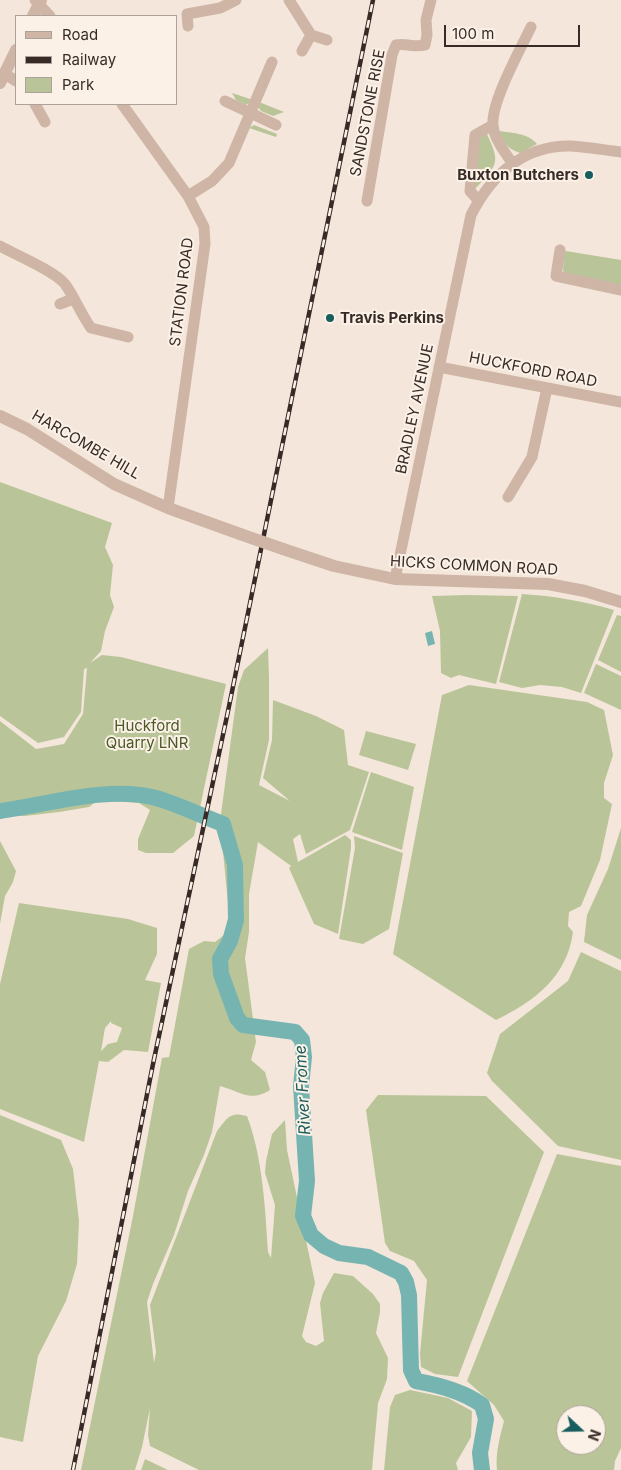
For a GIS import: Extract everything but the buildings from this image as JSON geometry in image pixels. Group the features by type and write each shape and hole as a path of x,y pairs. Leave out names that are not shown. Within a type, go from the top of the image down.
{"street":[{"path":"188,26 187,14 220,8 236,0"},
{"path":"289,0 310,35 327,40"},
{"name":"SANDSTONE RISE","path":"367,201 392,55 396,45 404,44 416,47 425,44 427,36 426,20 431,0"},
{"path":"33,15 38,1"},
{"path":"38,1 49,15"},
{"path":"512,164 498,140 493,125 497,100 531,27"},
{"path":"302,51 310,35"},
{"path":"15,52 1,80 15,81"},
{"path":"188,196 212,181 228,163 251,114 272,62"},
{"path":"225,101 276,125"},
{"path":"36,105 46,122"},
{"name":"STATION ROAD","path":"123,105 188,196 204,227 205,244 168,508"},
{"path":"478,200 470,191 475,135 493,125"},
{"name":"BRADLEY AVENUE","path":"395,579 470,215 478,200 493,180 512,164 539,150 569,146 621,152"},
{"path":"0,246 54,275 64,283 91,328 128,337"},
{"path":"560,250 556,276 621,290"},
{"path":"60,304 73,299"},
{"name":"HUCKFORD ROAD","path":"439,367 621,402"},
{"path":"508,497 511,484 532,457 547,388"},
{"name":"HARCOMBE HILL","path":"0,416 27,429 114,484 168,508 240,534"},
{"name":"HICKS COMMON ROAD","path":"240,534 334,566 395,579 548,584 585,591 621,602"}],"green space":[{"path":"232,93 253,100 246,105 236,100"},
{"path":"259,102 284,112 273,116 261,111 258,107"},
{"path":"254,125 277,134 276,137 249,128"},
{"path":"499,131 524,136 537,144 520,153 506,145"},
{"path":"486,132 494,150 495,162 490,172 475,188 477,141"},
{"path":"566,251 621,260 621,285 567,274 563,271 564,253"},
{"name":"Huckford Quarry LNR","path":"0,482 112,523 105,547 113,565 110,595 114,607 105,631 101,651 90,663 102,655 121,657 226,684 194,836 173,853 146,853 138,850 138,839 150,810 139,803 98,800 89,807 59,812 25,816 0,815 0,721 36,749 64,744 83,714 87,668 84,669 81,712 64,737 38,743 0,716"},
{"path":"522,594 568,599 614,610 581,693 562,687 540,685 522,688 499,682"},
{"path":"432,596 518,596 496,684 459,675 451,678 441,673 440,631"},
{"path":"617,615 621,616 621,672 598,660"},
{"path":"268,648 269,740 259,785 290,801 263,778 272,740 273,700 316,716 344,730 348,765 369,772 350,830 306,854 300,834 293,839 298,862 345,835 351,840 338,934 314,924 289,868 291,866 258,842 249,894 249,932 245,958 256,1042 251,1060 265,1072 270,1090 263,1094 250,1096 220,1086 212,1132 147,1302 154,1363 156,1352 150,1305 217,1131 233,1115 247,1116 260,1166 268,1252 271,1258 275,1205 265,1173 266,1161 272,1134 285,1120 287,1150 315,1283 302,1336 306,1342 316,1346 324,1341 320,1303 323,1293 334,1273 353,1276 373,1294 380,1304 376,1333 388,1358 387,1379 378,1403 372,1470 199,1470 150,1446 148,1435 150,1408 135,1470 81,1470 133,1216 162,1058 169,1057 189,949 204,941 215,942 224,935 229,914 222,841 217,830 221,814 238,687 244,670"},
{"path":"596,664 621,676 621,710 584,693"},
{"path":"469,685 587,702 604,710 613,755 604,783 604,798 612,804 600,860 581,906 569,912 568,926 573,932 570,948 564,962 547,986 536,996 524,1005 496,1020 393,954 442,695"},
{"path":"366,731 416,744 408,770 359,755"},
{"path":"371,772 414,787 402,850 352,832"},
{"path":"621,828 621,960 584,942 587,915 608,869"},
{"path":"354,836 403,853 389,929 363,944 339,939 355,848"},
{"path":"0,841 16,871 13,882 5,896 0,924"},
{"path":"19,903 128,919 157,928 157,954 145,980 161,983 148,1052 124,1050 108,1062 99,1061 84,1142 0,1109 0,984","holes":["111,1021 111,1023 122,1028 117,1042 108,1044 101,1051 105,1028"]},
{"path":"581,952 621,971 621,1160 558,1146 492,1081 487,1073 500,1034 568,981"},
{"path":"378,1095 486,1096 544,1152 458,1377 435,1374 421,1367 420,1354 427,1280 414,1261 390,1251 385,1243 366,1110"},
{"path":"0,1115 61,1140 73,1169 79,1221 77,1264 66,1301 38,1356 23,1442 0,1437"},
{"path":"557,1154 621,1166 621,1448 615,1461 614,1470 497,1470 497,1451 504,1421 494,1405 467,1381"},
{"path":"410,1390 448,1398 472,1411 471,1437 456,1463 458,1470 384,1470 390,1407 395,1395"},
{"path":"145,1459 168,1470 141,1470"}],"water":[{"path":"432,631 435,644 428,646 425,633"}],"waterway":[{"name":"River Frome","path":"0,811 96,795 135,794 169,802 223,824 235,865 236,920 230,941 220,959 221,974 237,1018 243,1025 295,1032 302,1040 304,1057 301,1086 307,1181 303,1216 311,1235 324,1246 339,1253 368,1257 401,1273 406,1282 409,1295 411,1370 416,1381 450,1389 482,1405 486,1419 480,1453 482,1470"}],"railway":[{"path":"73,1470 153,1064 227,716 373,0"}],"place":[{"name":"Buxton Butchers","path":"589,175"},
{"name":"Travis Perkins","path":"330,318"}]}
